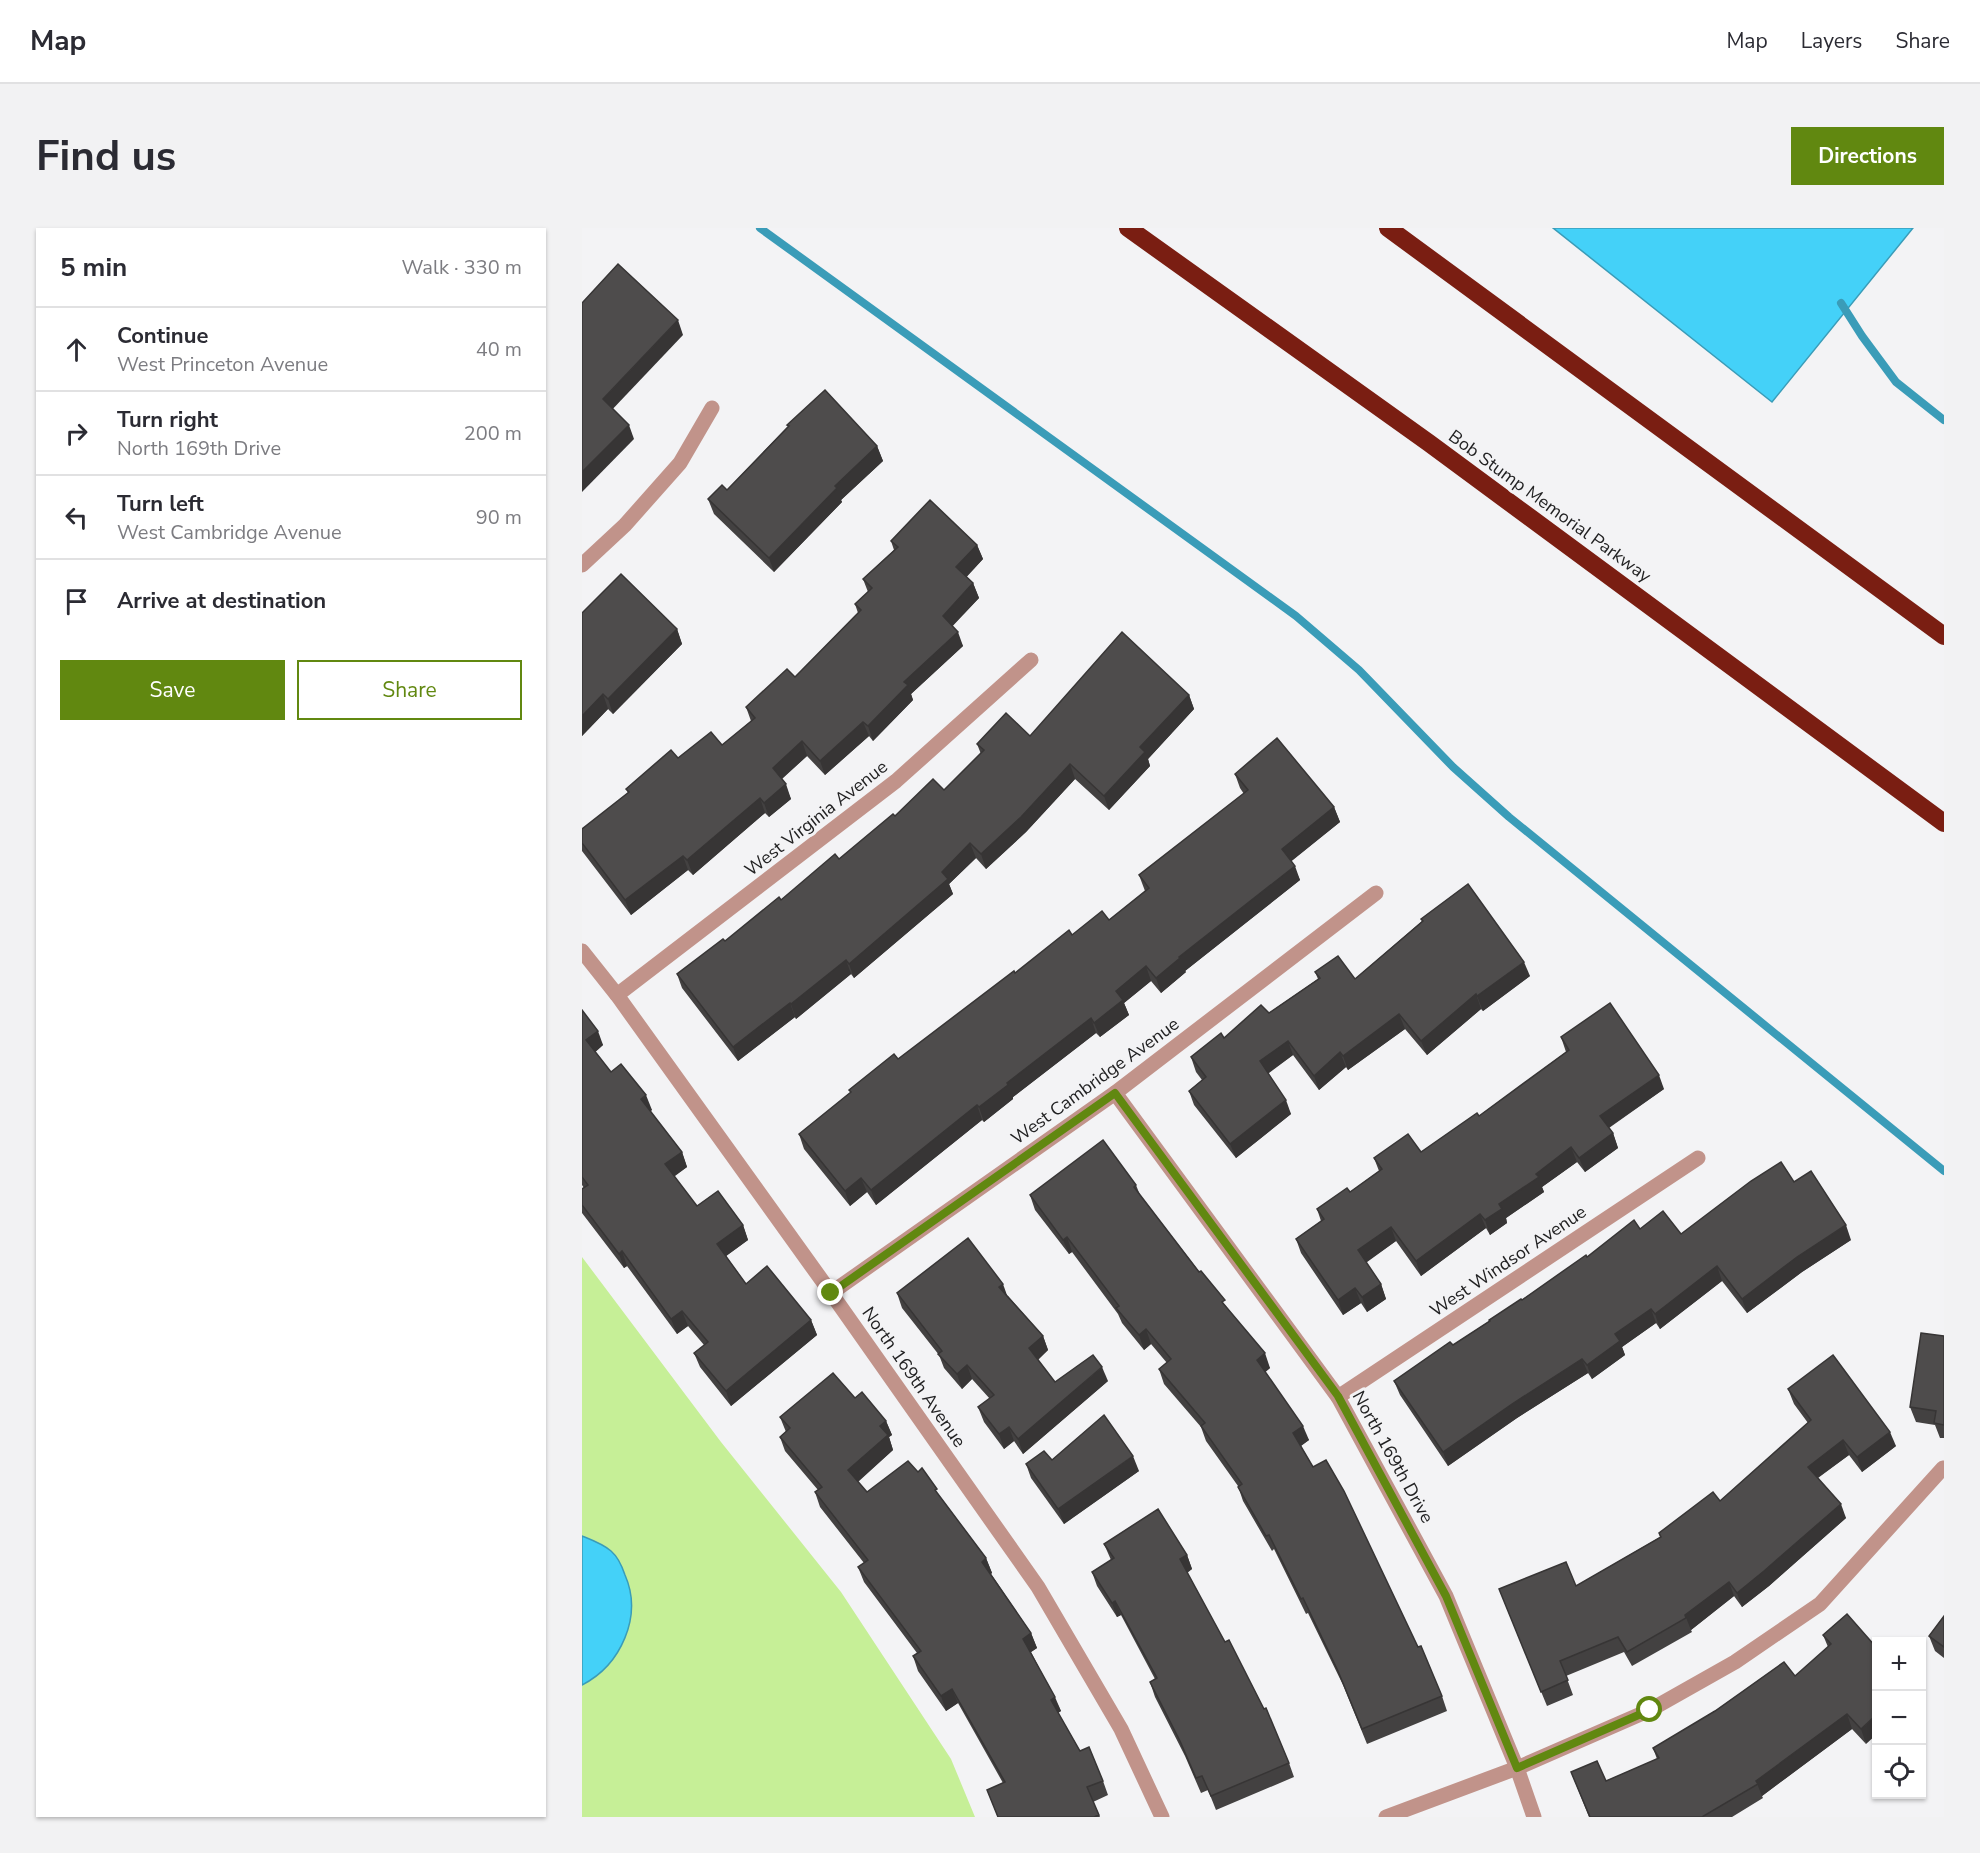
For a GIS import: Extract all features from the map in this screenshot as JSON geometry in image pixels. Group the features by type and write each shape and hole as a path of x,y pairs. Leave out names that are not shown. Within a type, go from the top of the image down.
{"highway":[{"name":"Bob Stump Memorial Parkway","path":"1128,228 1430,443 1944,823"},
{"path":"1388,228 1944,636"}],"street":[{"path":"582,565 625,525 680,463 712,408"},
{"name":"West Virginia Avenue","path":"617,995 896,781 1031,660"},
{"name":"West Cambridge Avenue","path":"831,1293 1115,1093 1376,893"},
{"name":"North 169th Avenue","path":"582,951 617,995 831,1293 1038,1587 1121,1729 1162,1817"},
{"name":"North 169th Drive","path":"1115,1093 1338,1396 1446,1596 1517,1768 1534,1817"},
{"name":"West Windsor Avenue","path":"1338,1396 1698,1158"},
{"path":"1386,1817 1517,1768 1650,1710 1736,1662 1820,1604 1943,1469"}],"green space":[{"path":"582,1257 721,1442 841,1592 951,1759 975,1817 582,1817"}],"water":[{"path":"1553,228 1913,228 1772,402"},
{"path":"582,1536 604,1546 618,1559 630,1591 631,1607 630,1623 617,1652 608,1665 582,1685"}],"building":[{"path":"618,264 678,320 603,399 629,425 582,472 582,303"},
{"path":"825,390 877,446 835,486 837,488 769,558 708,499 722,485 727,490 789,426 787,425"},
{"path":"930,500 977,545 956,567 973,583 943,616 958,632 904,682 908,685 868,726 863,722 820,761 802,741 773,768 786,784 764,803 760,798 687,860 683,856 625,900 582,843 582,829 629,792 626,789 671,750 678,758 711,732 722,745 755,718 746,707 787,669 795,677 861,610 855,604 872,588 863,579 898,547 891,541"},
{"path":"621,574 677,629 608,699 603,694 582,716 582,613"},
{"path":"1122,632 1189,695 1140,747 1145,752 1104,796 1070,764 1021,817 981,854 970,843 942,872 948,879 849,964 846,960 733,1047 677,974 723,939 725,941 779,897 781,900 835,854 839,859 893,814 895,816 933,779 944,790 984,750 977,744 1006,713 1030,736"},
{"path":"1277,738 1334,807 1282,849 1295,866 1179,957 1156,978 1146,966 1116,991 1123,1000 1094,1023 1091,1018 871,1190 861,1178 845,1191 799,1134 894,1054 898,1059 1014,971 1015,973 1069,930 1072,935 1102,911 1109,920 1149,888 1139,875 1248,790 1235,774"},
{"path":"1468,884 1524,962 1477,996 1476,994 1421,1041 1399,1014 1343,1056 1340,1052 1314,1076 1288,1041 1260,1061 1286,1100 1230,1144 1189,1091 1206,1077 1191,1057 1221,1033 1224,1038 1261,1005 1269,1013 1320,978 1315,972 1338,956 1355,979 1423,921 1421,919"},
{"path":"1610,1003 1659,1075 1600,1116 1613,1133 1579,1158 1571,1147 1536,1174 1539,1177 1499,1204 1502,1209 1485,1220 1480,1214 1416,1261 1391,1227 1358,1250 1381,1284 1362,1297 1355,1288 1338,1300 1296,1239 1324,1219 1317,1209 1347,1188 1350,1192 1382,1169 1374,1158 1408,1134 1421,1152 1477,1113 1479,1116 1569,1050 1561,1037"},
{"path":"582,1010 598,1031 586,1040 611,1072 621,1064 646,1095 641,1099 682,1152 665,1164 697,1206 718,1191 743,1225 717,1244 746,1284 767,1266 811,1320 726,1391 694,1353 708,1342 682,1311 671,1319 622,1251 619,1254 582,1205 582,1189 588,1185 582,1177"},
{"path":"1103,1140 1136,1185 1134,1187 1199,1272 1201,1271 1225,1300 1222,1302 1265,1353 1257,1360 1303,1426 1293,1433 1313,1467 1326,1460 1344,1491 1418,1647 1421,1646 1442,1696 1362,1729 1338,1671 1303,1598 1301,1599 1269,1535 1266,1536 1238,1487 1242,1484 1201,1426 1205,1423 1159,1369 1171,1359 1146,1329 1139,1335 1116,1308 1119,1306 1067,1237 1063,1240 1030,1195"},
{"path":"1781,1162 1794,1182 1811,1171 1846,1225 1797,1257 1742,1299 1717,1266 1655,1314 1651,1309 1615,1334 1620,1341 1587,1365 1582,1359 1443,1452 1394,1381 1450,1342 1453,1345 1586,1255 1587,1257 1634,1220 1640,1229 1663,1211 1681,1234 1751,1181"},
{"path":"968,1238 1003,1284 999,1287 1043,1336 1029,1348 1055,1382 1093,1355 1102,1367 1018,1439 1009,1427 999,1434 978,1407 994,1395 967,1365 957,1374 938,1354 942,1351 897,1293"},
{"path":"1921,1333 1944,1336 1944,1425 1934,1423 1936,1411 1910,1407"},
{"path":"1833,1355 1890,1432 1857,1457 1843,1440 1808,1467 1841,1504 1737,1593 1729,1582 1685,1615 1686,1618 1627,1652 1618,1637 1560,1661 1568,1680 1541,1692 1499,1589 1566,1562 1576,1586 1661,1537 1659,1533 1713,1492 1720,1501 1811,1420 1788,1389"},
{"path":"833,1373 855,1398 862,1392 886,1421 880,1426 888,1435 848,1470 867,1492 908,1461 918,1472 922,1468 937,1489 935,1490 986,1558 982,1562 1031,1633 1023,1639 1055,1697 1051,1700 1080,1751 1089,1747 1103,1781 1087,1787 1099,1815 1094,1817 998,1817 987,1790 1005,1782 952,1689 941,1696 913,1656 921,1651 858,1567 868,1560 815,1492 822,1487 780,1437 790,1428 780,1417"},
{"path":"1104,1415 1133,1456 1058,1509 1026,1464 1044,1451 1052,1460"},
{"path":"1158,1509 1187,1555 1180,1559 1225,1642 1229,1640 1264,1709 1266,1708 1289,1763 1211,1796 1202,1776 1196,1778 1150,1682 1157,1678 1115,1601 1112,1603 1092,1572 1114,1558 1104,1544"},
{"path":"1847,1614 1872,1642 1872,1719 1861,1729 1847,1714 1756,1781 1758,1784 1702,1817 1590,1817 1571,1772 1597,1761 1606,1781 1659,1758 1653,1748 1715,1711 1784,1662 1795,1676 1831,1644 1823,1635"},
{"path":"1944,1616 1944,1647 1929,1636"}],"waterway":[{"path":"760,228 1296,616 1359,670 1453,767 1509,817 1944,1171"},
{"path":"1841,303 1896,382 1944,420"}],"route":[{"path":"831,1293 1115,1093 1338,1396 1446,1596 1517,1768 1650,1710"}]}
